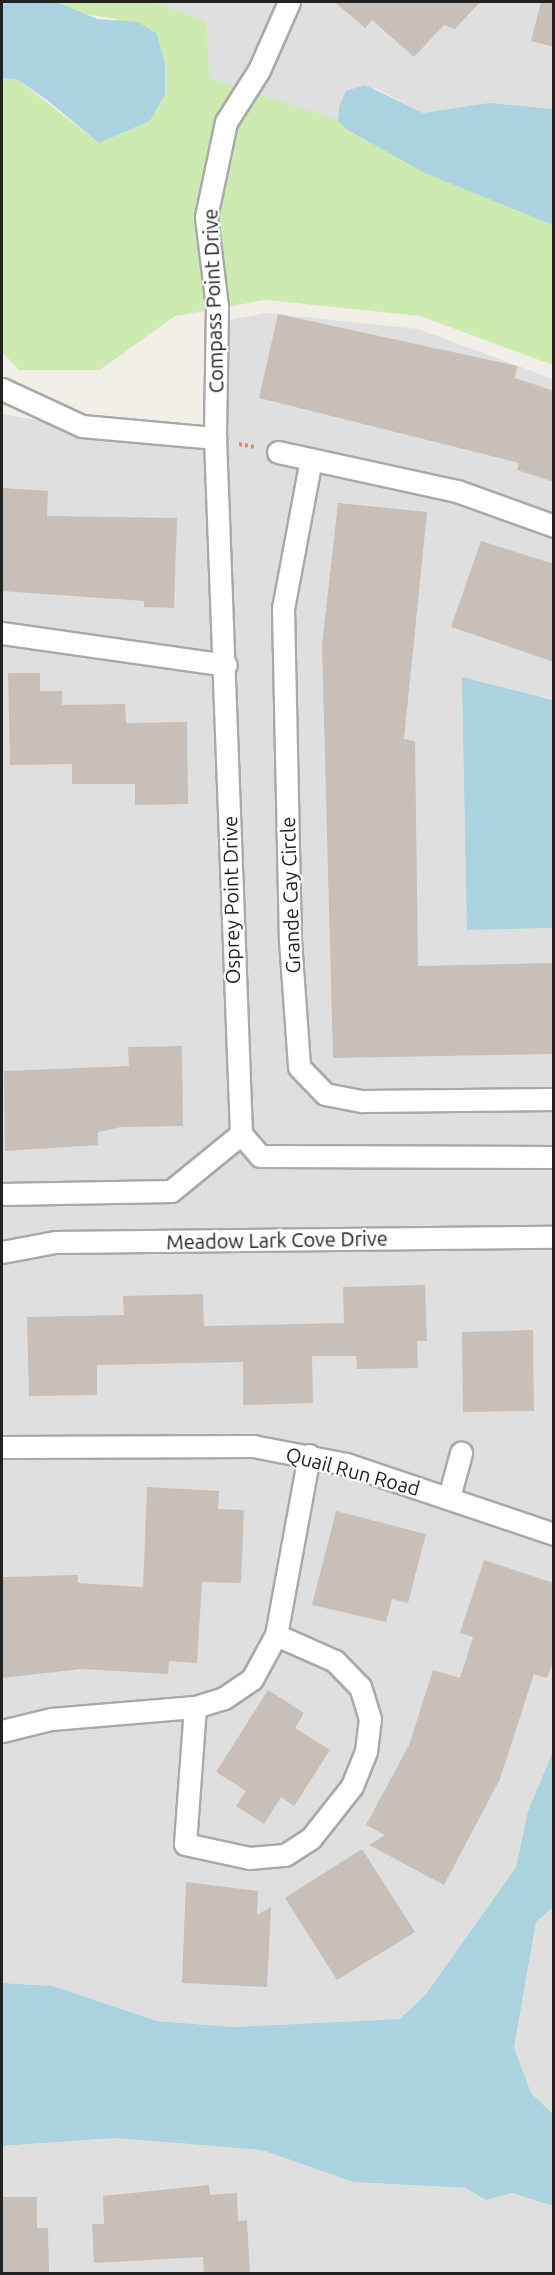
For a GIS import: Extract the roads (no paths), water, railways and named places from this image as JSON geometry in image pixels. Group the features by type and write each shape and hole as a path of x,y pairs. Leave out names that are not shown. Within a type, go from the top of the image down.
{"street":[{"name":"Compass Point Drive","path":"215,438 217,306 206,217 226,122 259,70 290,2"},
{"path":"2,389 82,426 215,438"},
{"name":"Osprey Point Drive","path":"215,438 241,1134"},
{"path":"278,452 457,491 554,526"},
{"name":"Grande Cay Circle","path":"311,459 283,608 290,940 299,1067 325,1094 362,1101 554,1099"},
{"path":"2,633 225,665"},
{"path":"2,1194 171,1191 241,1134 260,1156 554,1157"},
{"name":"Meadow Lark Cove Drive","path":"2,1252 55,1242 554,1237"},
{"name":"Quail Run Road","path":"2,1447 222,1443 309,1455 448,1497 554,1534"},
{"path":"448,1497 461,1453"},
{"path":"2,1731 51,1719 195,1707 224,1698 252,1679 276,1635 309,1455"},
{"path":"195,1707 185,1844 249,1858 285,1855 311,1839 352,1786 366,1751 370,1719 360,1687 335,1661 276,1635"}],"water":[{"path":"2,2 57,2 97,19 138,22 157,34 165,63 165,95 150,121 99,143 47,100 18,80 2,78"},
{"path":"365,85 423,113 490,103 553,109 553,225 425,173 346,129 338,121 339,107 346,91"},
{"path":"462,677 553,700 553,928 467,930"},
{"path":"553,1751 553,1907 536,1922 514,2048 531,2093 553,2114 553,2206 512,2193 486,2200 466,2188 353,2182 262,2150 116,2138 2,2146 2,1983 53,1986 157,2021 232,2027 400,2019 426,1994 516,1867 528,1811"}]}
